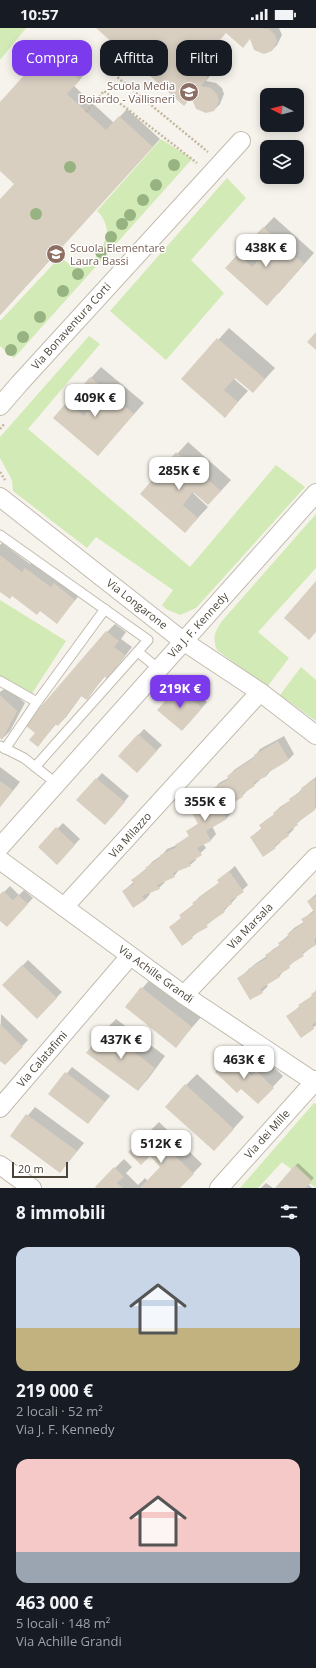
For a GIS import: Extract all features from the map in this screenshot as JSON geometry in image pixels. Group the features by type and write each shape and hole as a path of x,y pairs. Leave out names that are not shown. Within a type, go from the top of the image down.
{"street":[{"name":"Via Bonaventura Corti","path":"0,406 241,140"},
{"name":"Via J. F. Kennedy","path":"0,847 316,493"},
{"name":"Via Longarone","path":"0,497 183,641 260,692 316,735"},
{"name":"Via Milazzo","path":"64,907 260,692"},
{"name":"Via Marsala","path":"184,995 316,857"},
{"name":"Via Achille Grandi","path":"0,860 184,995 315,1082"},
{"name":"Via Calatafimi","path":"0,1108 130,956"},
{"name":"Via dei Mille","path":"219,1188 315,1082"},
{"path":"0,1165 32,1188"}],"lane":[{"path":"0,535 148,640 35,767"},
{"path":"57,784 24,758 2,748 105,609"},
{"path":"138,652 158,669"},
{"path":"0,681 37,702"}],"path":[{"path":"118,76 117,77 220,162"},
{"path":"86,112 104,90 198,164"}],"green space":[{"path":"0,28 26,28 16,40 12,40 12,45 0,60"},
{"path":"161,139 192,159 14,358 0,346 0,321 60,257 71,265 79,268 84,267 93,260 101,249 107,233 104,221 97,211"},
{"path":"227,178 246,198 191,260 224,293 166,360 110,311"},
{"path":"89,336 100,344 28,429 190,567 276,465 305,487 196,608 180,615 166,609 162,605 173,590 96,537 87,548 13,491 12,480 0,458 0,437"},
{"path":"316,514 316,568 258,632 289,658 267,687 217,650 215,635 222,621"},
{"path":"0,600 66,641 31,695 0,677"},
{"path":"301,667 316,680 316,721 280,695"},
{"path":"314,1103 316,1104 316,1188 282,1162 258,1188 240,1188"}],"building":[{"path":"96,28 259,28 269,29 275,35 277,41 272,51 264,54 254,50 250,39 243,48 226,33 220,40 176,40 176,76 206,76 208,78 201,86 211,88 217,94 219,101 214,111 206,113 196,109 191,97 184,106 150,76 168,76 168,40 110,40"},
{"name":"Scuola Elementare Laura Bassi","path":"24,76 76,76 80,80 67,94 106,130 119,116 153,147 0,315 0,199 14,184 0,171 0,102"},
{"path":"263,227 304,264 267,306 225,268 238,254 252,267 265,253 251,240"},
{"path":"316,332 316,350 307,342"},
{"path":"217,338 265,379 253,393 235,378 224,390 238,402 225,418 181,379"},
{"path":"90,377 134,414 98,456 53,418 67,402 84,416 94,404 78,391"},
{"path":"176,452 221,491 208,505 193,492 183,505 198,518 185,533 140,494"},
{"path":"0,555 22,572 25,568 51,587 54,583 75,600 57,624 40,611 37,615 12,596 10,599 0,592"},
{"path":"316,581 316,632 309,640 284,618"},
{"path":"106,631 119,641 114,647 125,655 107,679 104,676 87,700 81,696 58,726 55,724 38,747 29,740 35,733 25,725"},
{"path":"178,687 202,708 182,731 157,710"},
{"path":"0,695 17,711 2,740 0,738"},
{"path":"138,734 157,751 137,773 118,756"},
{"path":"278,741 289,760 266,774 267,776 253,783 255,786 242,794 243,797 227,806 229,810 224,813 227,819 206,831 211,841 197,848 202,855 189,863 191,866 173,873 175,877 157,885 160,889 142,896 145,900 133,908 122,891 134,884 131,880 161,857 160,855 177,847 175,845 189,836 186,831 198,824 190,809 202,802 200,799 214,791 212,789 229,779 227,776 255,757 254,755"},
{"path":"96,778 125,802 105,825 76,800"},
{"path":"315,779 315,810 297,823 298,825 287,832 289,836 274,846 276,848 263,857 250,837 262,829 259,825 274,815 273,813 290,801 289,799 302,790 301,788"},
{"path":"0,781 13,790 0,807"},
{"path":"56,827 75,845 57,865 38,847"},
{"path":"229,871 244,892 230,901 232,904 223,909 225,912 206,925 208,927 192,936 193,938 182,946 169,927 181,918 179,915 194,905 192,903 219,883 217,880"},
{"path":"3,891 13,900 18,895 28,904 7,927 0,921 0,894"},
{"path":"316,896 316,938 314,940 316,945 302,953 304,956 289,965 290,968 278,975 280,977 260,989 263,993 250,1000 237,978 249,971 248,969 267,958 265,955 280,946 278,943 289,937 287,934 304,923 301,919 314,912 307,901"},
{"path":"22,965 57,998 37,1019 2,985"},
{"path":"141,987 192,1027 176,1048 125,1007"},
{"path":"316,991 316,1022 312,1025 314,1029 301,1038 286,1016 300,1007 298,1005 312,996 311,994"},
{"path":"0,1024 23,1047 5,1065 0,1061"},
{"path":"104,1029 155,1068 138,1091 86,1053"},
{"path":"230,1055 252,1076 256,1071 274,1088 258,1104 241,1089 237,1093 215,1072"},
{"path":"65,1072 105,1102 88,1124 48,1094"},
{"path":"185,1084 234,1129 214,1151 165,1107"},
{"path":"26,1114 77,1151 60,1173 10,1136"},
{"path":"149,1131 194,1174 180,1188 140,1188 160,1167 150,1156 141,1165 128,1152"},
{"path":"295,1165 312,1181 306,1188 275,1188"},
{"path":"114,1167 124,1177 117,1183 123,1188 96,1188 95,1187"}],"place":[{"name":"Scuola Media Boiardo - Vallisneri","path":"189,92"},
{"name":"Scuola Elementare Laura Bassi","path":"56,254"}]}
